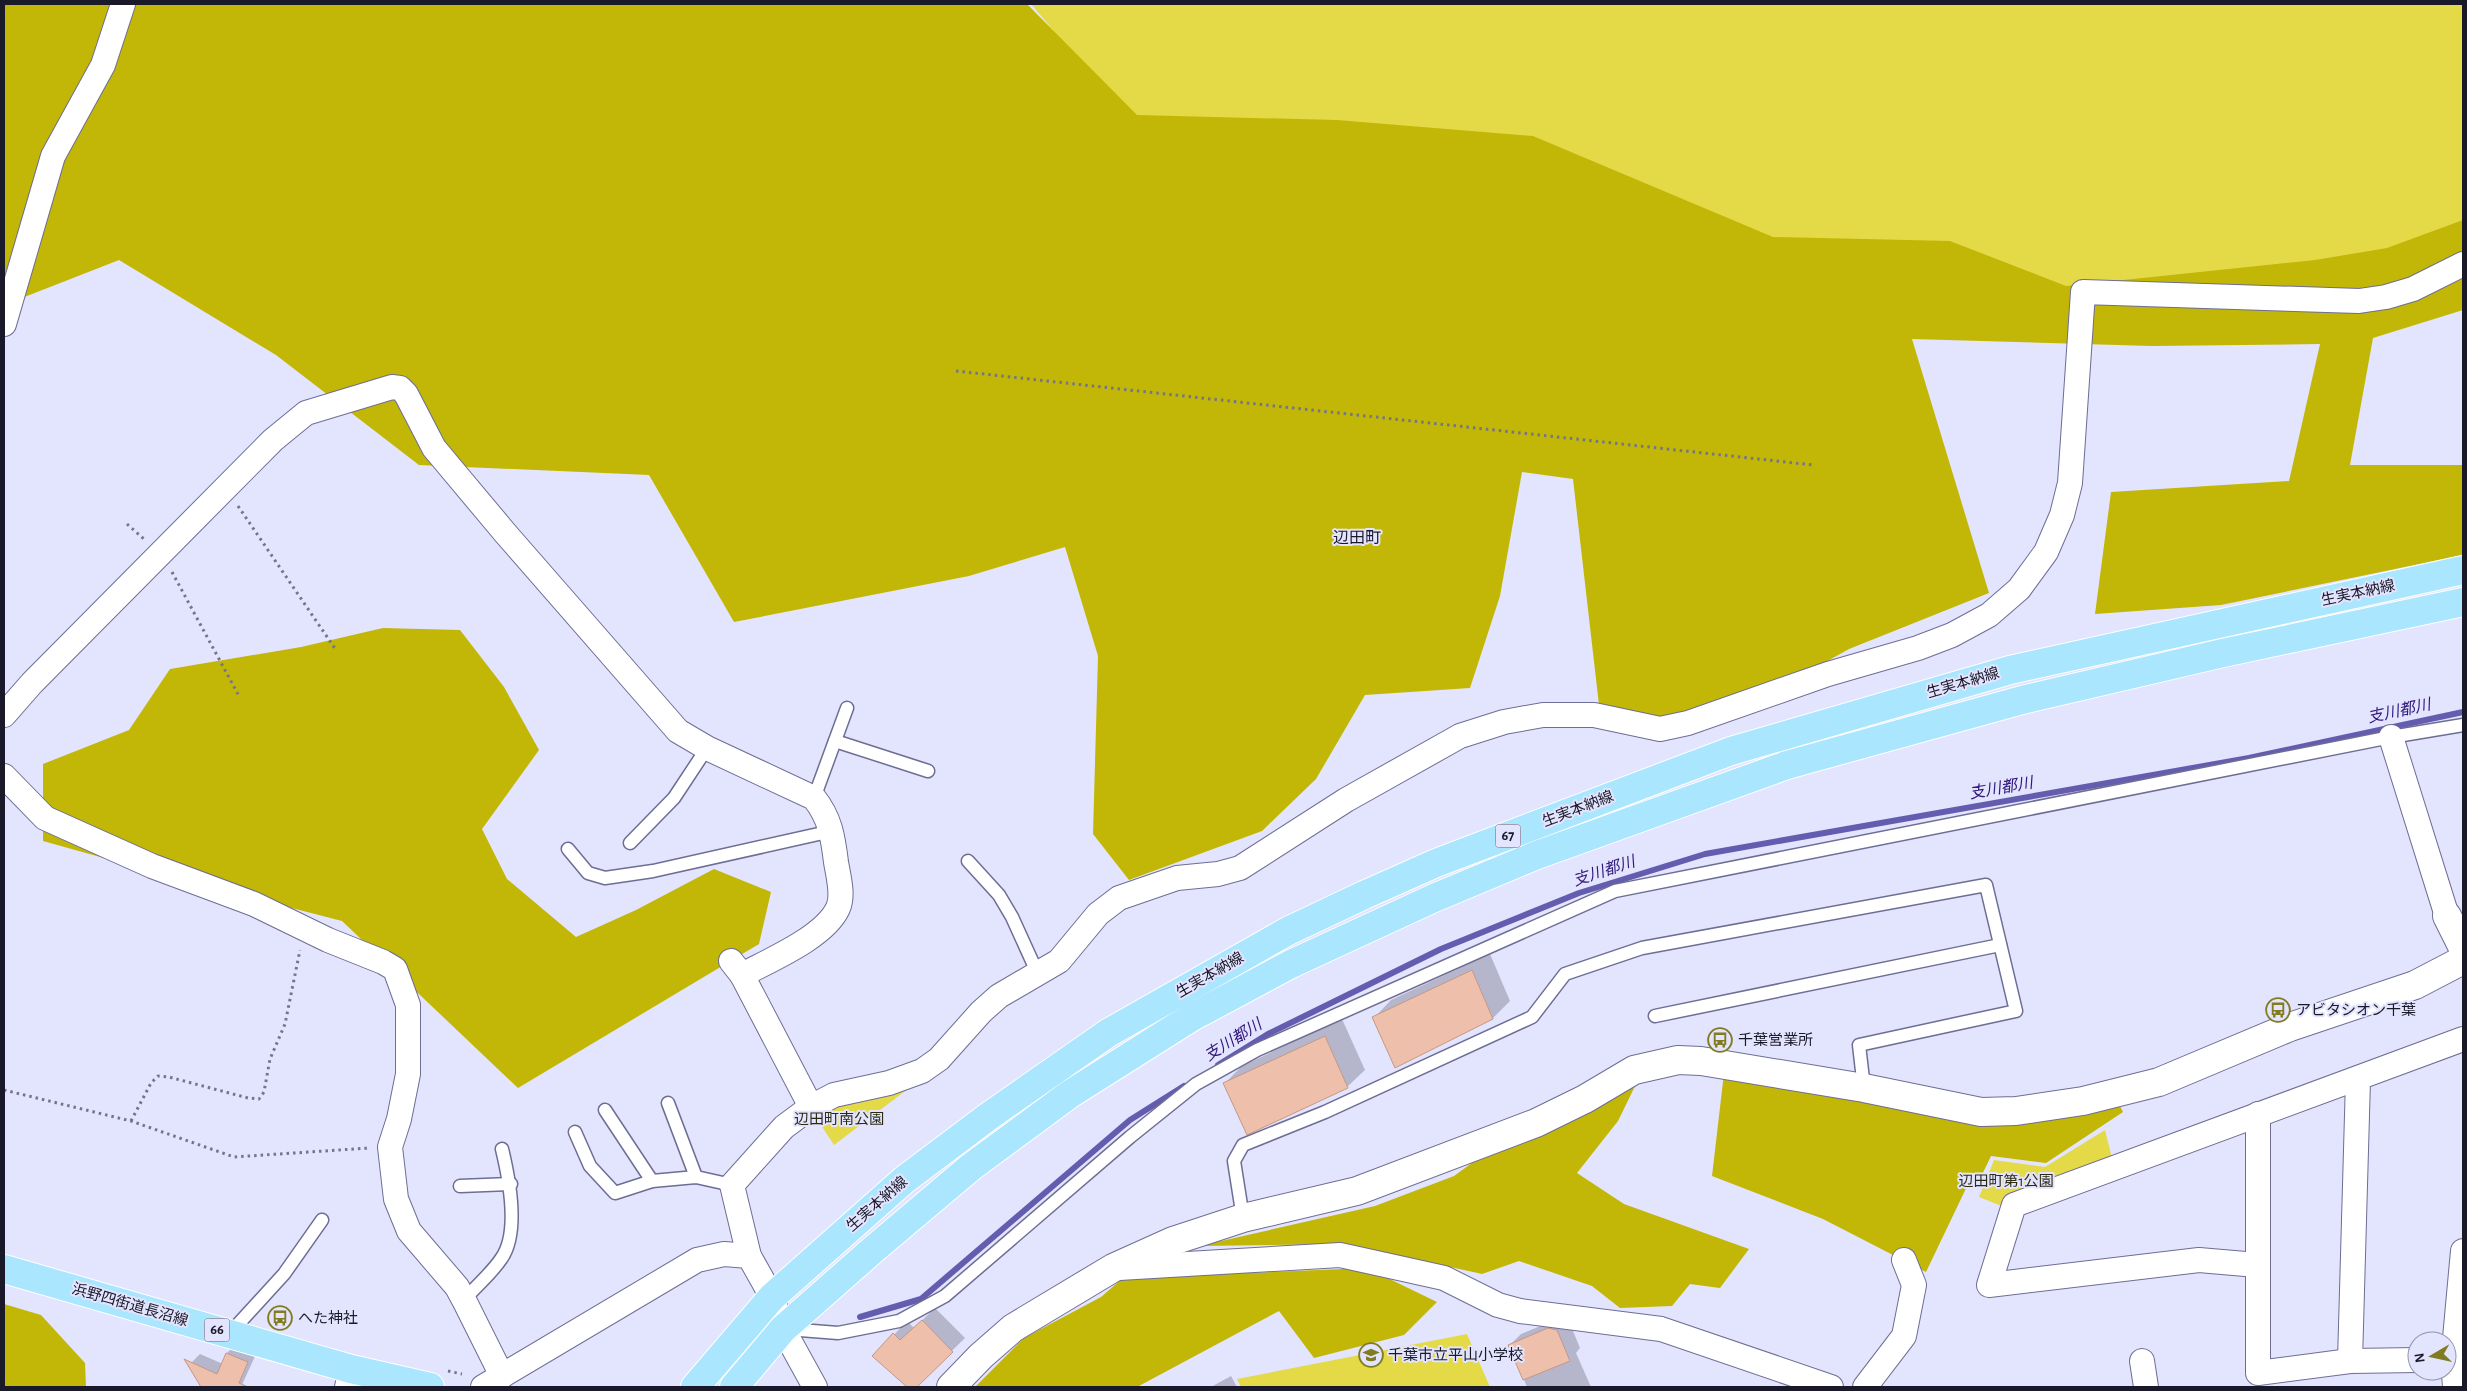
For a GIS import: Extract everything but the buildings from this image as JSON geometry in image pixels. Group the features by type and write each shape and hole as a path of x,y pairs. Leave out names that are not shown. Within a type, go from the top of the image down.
{"main road":[{"name":"生実本納線","path":"695,1387 772,1297 904,1180 989,1116 1108,1033 1288,931 1436,864 1731,751 2001,672 2463,570"},
{"name":"生実本納線","path":"734,1387 783,1328 971,1167 1070,1094 1192,1017 1275,972 1434,898 1537,855 1787,765 2022,700 2463,602"},
{"name":"浜野四街道長沼線","path":"4,1269 230,1333 349,1378 430,1387"}],"street":[{"path":"4,324 53,156 103,66 123,4"},
{"path":"815,1387 783,1328 772,1297 749,1256 732,1185 784,1127 812,1107 834,1095 889,1083 922,1071 939,1058 981,1012 999,996 1037,972 1059,961 1098,914 1119,898 1176,878 1218,874 1240,868 1346,800 1460,736 1504,722 1543,714 1594,715 1660,729 1688,723 1828,674 1918,648 1952,635 1989,615 2019,589 2046,552 2062,516 2070,483 2083,292 2359,301 2386,297 2412,289 2463,264"},
{"path":"4,716 32,683 273,440 306,414 392,387 400,388 406,394 434,448 506,534 678,731 707,748 814,798 825,812 832,831 840,891 839,907 828,923 815,934 736,968 812,1107"},
{"path":"2391,737 2447,916 2463,948"},
{"path":"4,776 45,818 152,866 254,904 328,940 384,962 395,969 408,1005 408,1074 399,1119 390,1147 396,1199 408,1231 457,1287 464,1300 492,1382 696,1260 724,1254 749,1256"},
{"path":"951,1387 981,1356 1013,1328 1113,1268 1173,1241 1243,1218 1357,1191 1536,1123 1585,1099 1634,1070 1678,1060 1701,1061 1864,1088 1981,1112 2016,1111 2083,1101 2159,1082 2290,1027 2415,985 2463,960"},
{"path":"2257,1265 2199,1260 1989,1284 2014,1205 2258,1114 2358,1080 2463,1039 2463,1049"},
{"path":"2350,1361 2358,1080"},
{"path":"2258,1114 2258,1373 2350,1361 2407,1360"},
{"path":"2453,1331 2463,1251"},
{"path":"1113,1268 1340,1255 1444,1278 1498,1305 1520,1311 1633,1324 1661,1330 1831,1387"},
{"path":"1865,1387 1904,1336 1914,1285 1904,1260"},
{"path":"2142,1361 2146,1387"}],"lane":[{"path":"814,798 847,708"},
{"path":"783,1328 838,1334 899,1321 945,1296 1130,1137 1196,1084 1258,1050 1615,891 2391,737 2463,725"},
{"path":"835,742 928,771"},
{"path":"630,843 674,798 707,748"},
{"path":"568,849 588,872 605,878 645,873 832,831"},
{"path":"968,861 999,895 1012,917 1037,972"},
{"path":"1243,1218 1234,1161 1243,1145 1325,1112 1532,1017 1565,974 1642,948 1986,885 2016,1011 1859,1045 1864,1088"},
{"path":"1655,1016 2000,945"},
{"path":"668,1104 696,1177"},
{"path":"605,1110 652,1181"},
{"path":"574,1132 590,1166 615,1193 652,1181 696,1177 732,1185"},
{"path":"464,1300 502,1258 507,1247 513,1203 511,1184 502,1149"},
{"path":"460,1186 511,1184"},
{"path":"230,1333 284,1274 322,1220"}],"path":[{"path":"956,371 1813,465"},
{"path":"226,487 336,650"},
{"path":"127,524 161,555 239,696"},
{"path":"130,1121 151,1082 158,1076 259,1099 264,1092 270,1059 285,1024 305,929"},
{"path":"4,1090 130,1121 234,1157 390,1147"}],"green space":[{"path":"1031,4 2463,4 2463,247 2373,284 1836,293 1156,152"},
{"name":"辺田町南公園","path":"921,1079 834,1145 813,1113"},
{"name":"辺田町第1公園","path":"2105,1130 2113,1162 2009,1209 1979,1197 1994,1160 2045,1167"},
{"path":"1467,1334 1490,1387 1241,1387 1237,1379"}],"shaded area":[{"path":"4,4 1027,4 1137,115 1337,120 1533,136 1773,237 1950,241 2066,286 2315,260 2387,248 2463,220 2463,310 2373,338 2350,465 2463,465 2463,555 2221,605 2095,614 2111,492 2289,481 2320,344 2152,346 1912,339 1989,593 1849,649 1700,732 1599,705 1573,479 1522,472 1500,596 1470,688 1365,695 1316,779 1262,831 1129,880 1093,834 1098,656 1065,547 969,576 734,622 649,475 419,465 276,355 119,260 4,305"},
{"path":"383,628 460,630 504,687 539,750 482,829 507,879 576,937 636,910 714,869 771,892 759,944 518,1088 342,921 168,876 43,841 43,764 129,730 170,669 301,647"},
{"path":"1724,1073 1922,1109 2032,1123 2118,1102 2123,1112 2046,1163 1991,1156 1980,1179 1970,1180 1926,1272 1823,1219 1712,1176"},
{"path":"1639,1078 1618,1121 1577,1173 1624,1204 1749,1249 1720,1288 1690,1284 1672,1306 1620,1308 1592,1286 1519,1261 1482,1274 1347,1244 1199,1246 1375,1206 1454,1176 1538,1115"},
{"path":"1367,1268 1437,1302 1404,1335 1314,1358 1279,1311 1137,1387 975,1387 1024,1338 1101,1297 1123,1278"},
{"path":"4,1304 41,1315 85,1363 86,1387 4,1387"}],"waterway":[{"name":"支川都川","path":"1218,1065 1268,1034 1441,949 1579,893 1705,854 2249,758 2463,712"},
{"name":"支川都川","path":"860,1317 921,1299 1130,1120 1184,1086"}],"place":[{"name":"アビタシオン千葉","path":"2278,1010"},
{"name":"千葉営業所","path":"1720,1040"},
{"name":"へた神社","path":"280,1318"},
{"name":"千葉市立平山小学校","path":"1371,1355"}],"district":[{"name":"辺田町","path":"1357,538"}]}
